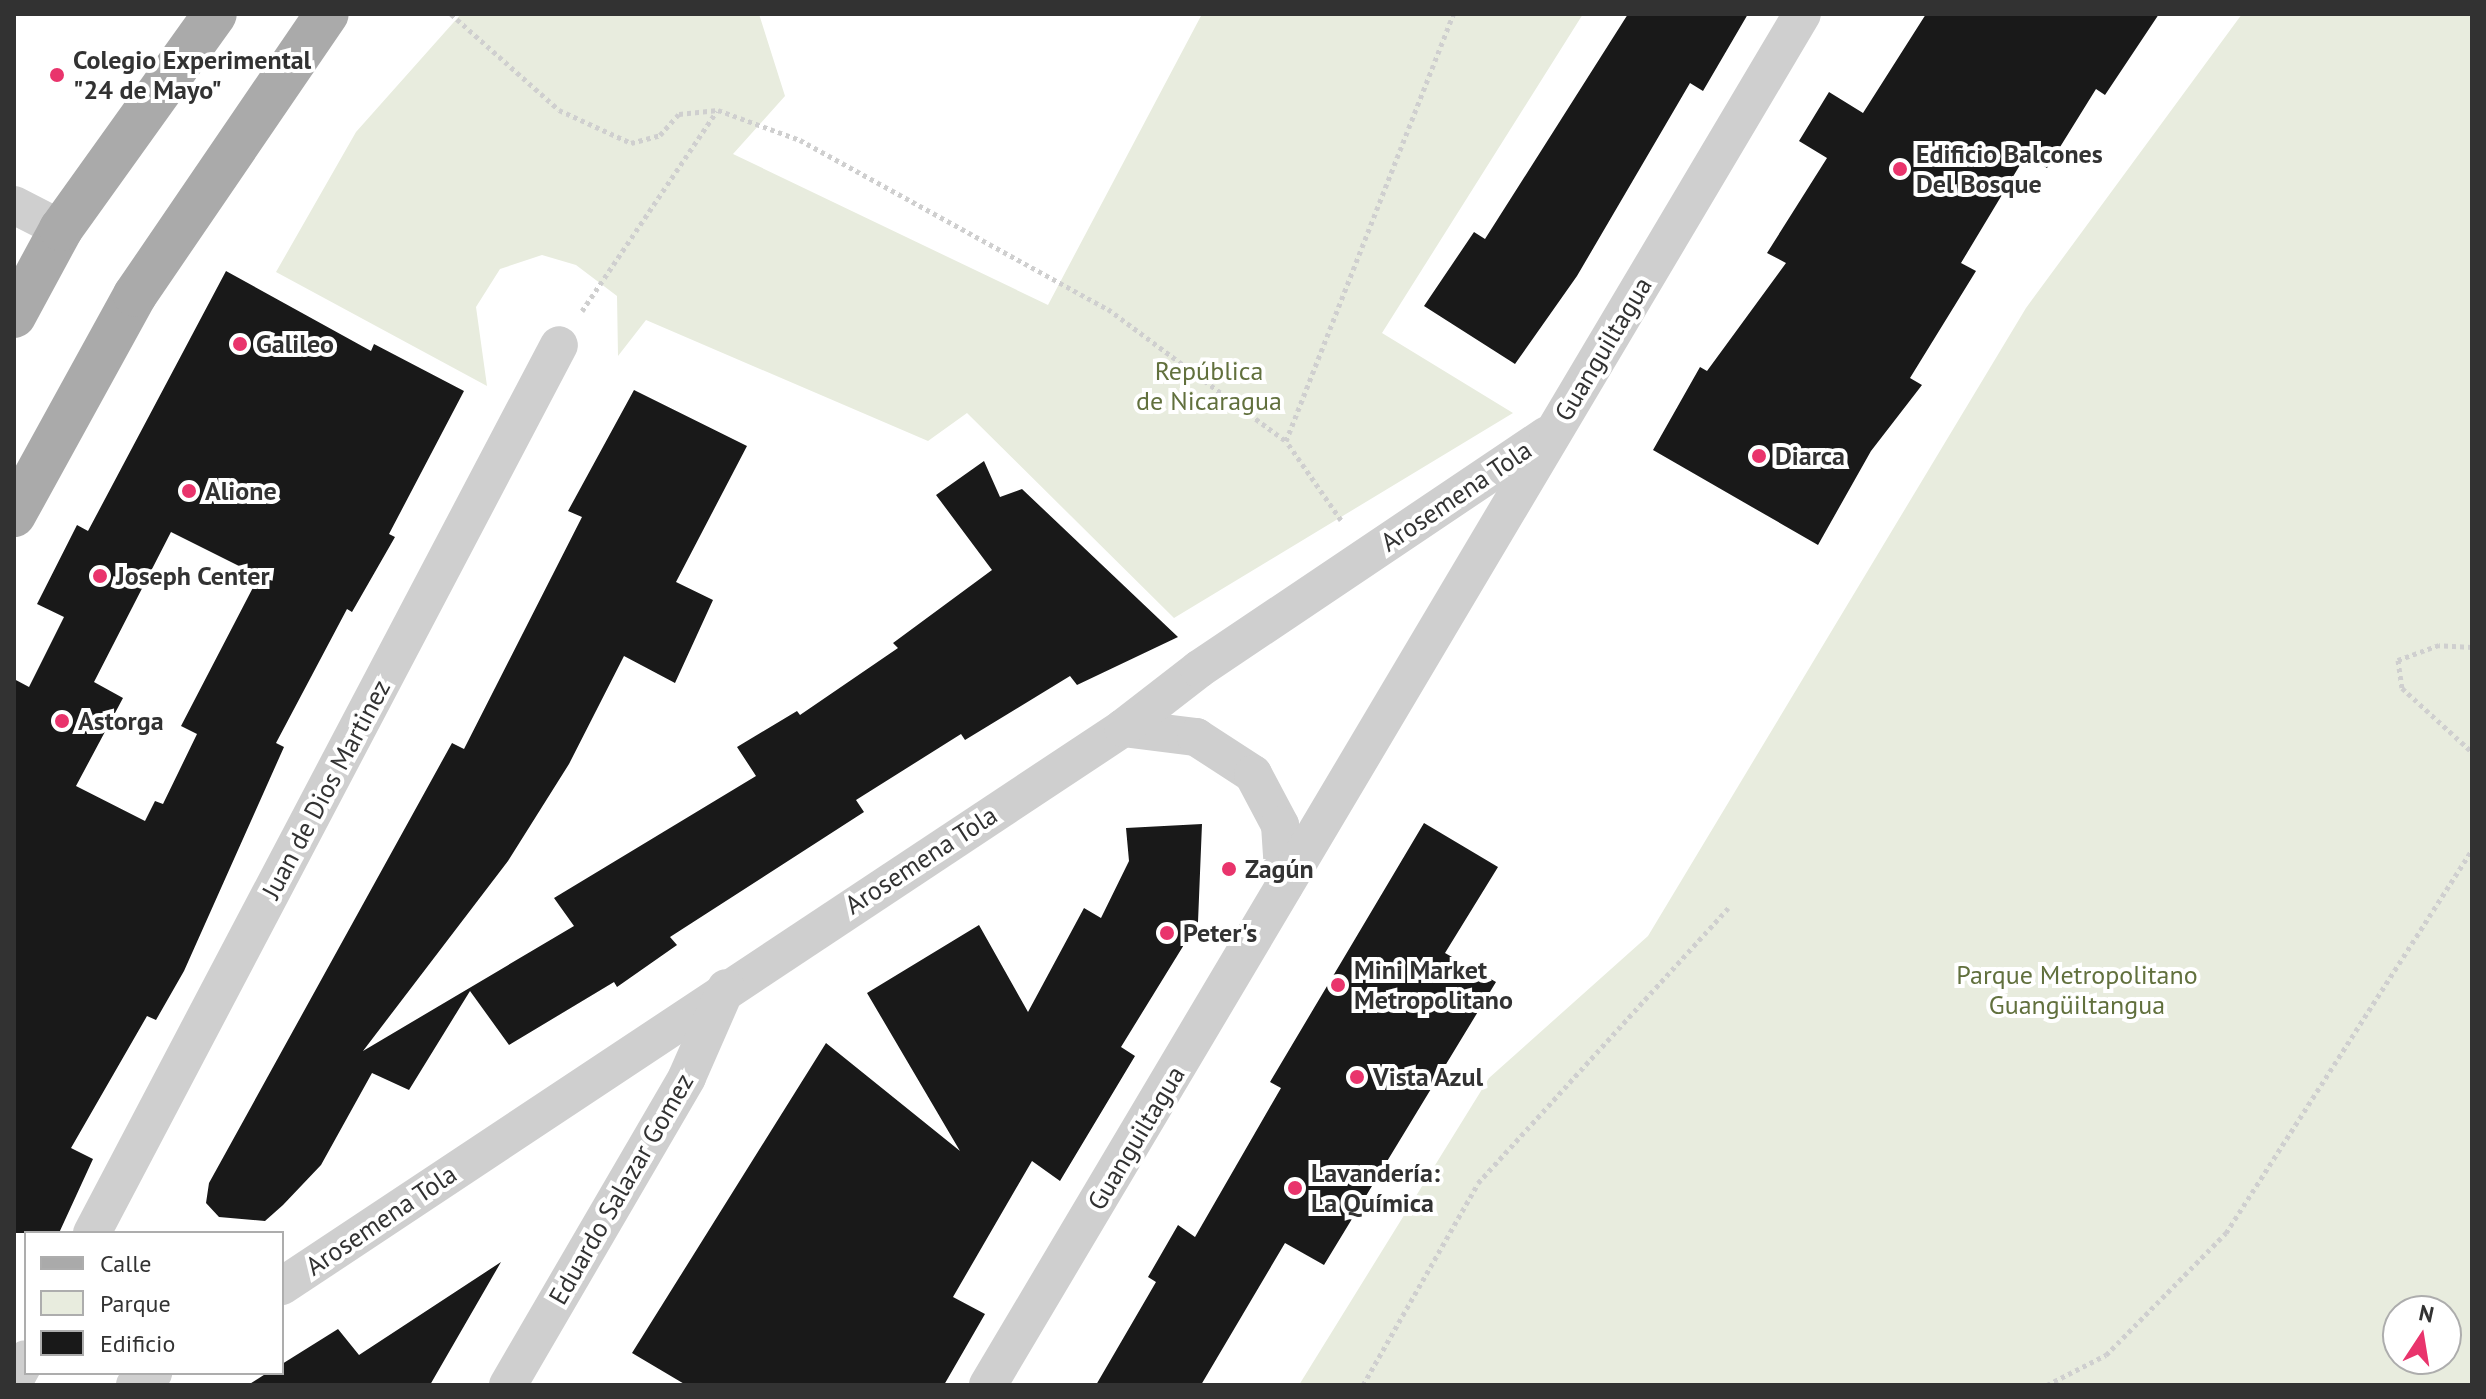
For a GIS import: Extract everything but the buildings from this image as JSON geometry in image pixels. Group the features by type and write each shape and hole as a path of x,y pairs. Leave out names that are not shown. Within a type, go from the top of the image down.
{"main road":[{"path":"14,316 61,229 215,14"},
{"path":"14,515 135,295 327,14"}],"street":[{"name":"Guanguiltagua","path":"988,1385 1802,14"},
{"path":"14,205 61,229"},
{"name":"Juan de Dios Martinez","path":"93,1231 559,345"},
{"name":"Arosemena Tola","path":"284,1285 726,988 1123,728 1367,556 1556,429"},
{"path":"1123,728 1196,737 1253,774 1280,825 1284,891"},
{"name":"Eduardo Salazar Gomez","path":"508,1385 687,1077 726,988"},
{"path":"14,1381 24,1363"}],"path":[{"path":"451,14 559,110 631,143 660,135 679,114 718,110 800,140 1108,309 1286,441 1367,556"},
{"path":"1286,441 1453,14"},
{"path":"559,345 718,110"},
{"path":"2472,647 2439,645 2398,660 2402,688 2472,752"},
{"path":"2047,1385 2106,1355 2226,1233 2472,850"},
{"path":"1363,1385 1478,1183 1728,908"}],"green space":[{"name":"República de Nicaragua","path":"461,14 759,14 785,96 733,154 1048,305 1202,14 1583,14 1382,333 1513,413 1174,618 967,413 928,441 646,320 618,356 617,296 576,265 542,255 500,269 476,307 487,386 276,272 356,132"},
{"name":"Parque Metropolitano Guangüiltangua","path":"2242,14 2472,14 2472,1385 1299,1385 1489,1078 1648,936 2026,308"}],"place":[{"name":"Colegio Experimental \"24 de Mayo\"","path":"57,75"},
{"name":"Edificio Balcones Del Bosque","path":"1900,169"},
{"name":"Galileo","path":"240,344"},
{"name":"Diarca","path":"1759,456"},
{"name":"Alione","path":"189,491"},
{"name":"Joseph Center","path":"100,576"},
{"name":"Astorga","path":"62,721"},
{"name":"Zagún","path":"1229,869"},
{"name":"Peter's","path":"1167,933"},
{"name":"Mini Market Metropolitano","path":"1338,985"},
{"name":"Vista Azul","path":"1357,1077"},
{"name":"Lavandería: La Química","path":"1295,1188"}]}
